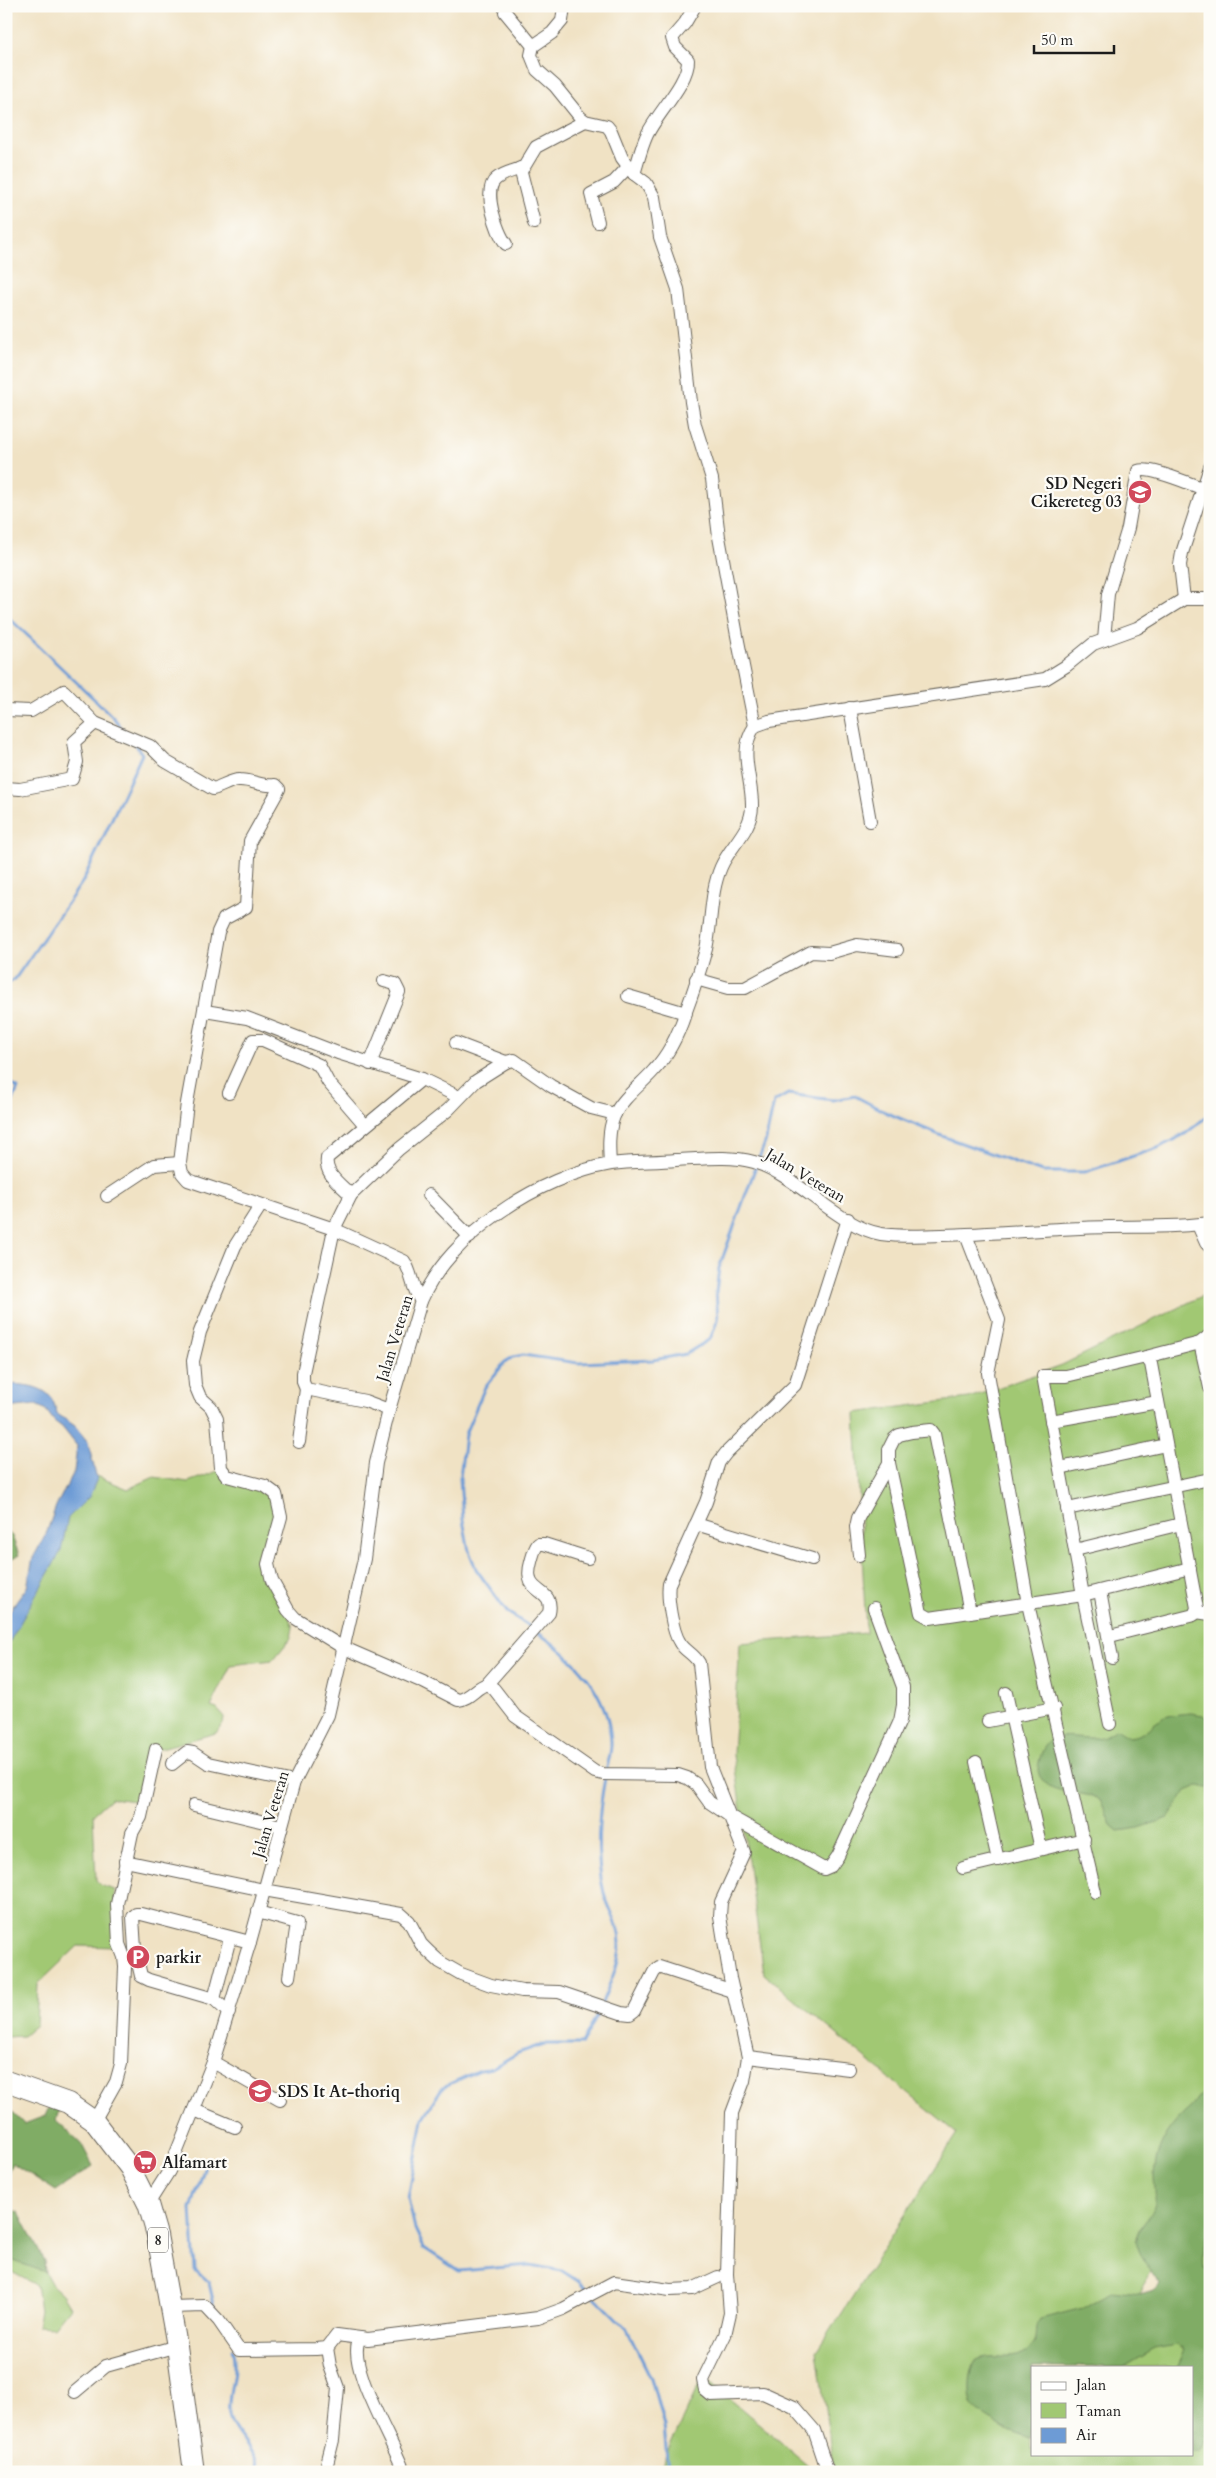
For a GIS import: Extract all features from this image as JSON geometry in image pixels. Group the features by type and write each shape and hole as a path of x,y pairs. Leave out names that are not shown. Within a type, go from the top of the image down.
{"highway":[{"name":"8","path":"6,2081 68,2103 94,2121 130,2168 148,2204 157,2236 177,2346 194,2472"}],"street":[{"path":"564,6 562,21 558,27 533,46 531,56 538,70 555,86 585,121 607,126 631,170 646,183 654,197 660,237 677,283 695,425 712,479 719,537 755,726 746,742 752,794 750,819 722,865 717,878 706,948 686,1013 672,1046 662,1062 615,1114 611,1124 610,1164"},
{"path":"598,222 591,194 614,182 631,170 645,137 680,83 688,65 688,60 676,48 672,38 685,23 695,6"},
{"path":"505,12 533,46"},
{"path":"506,244 498,230 490,190 495,179 527,164 531,152 536,147 585,121"},
{"path":"520,168 534,223"},
{"path":"1184,599 1180,565 1182,553 1210,468"},
{"path":"1104,640 1108,594 1128,528 1138,471 1145,469 1154,471 1202,488"},
{"path":"755,726 769,721 1044,679 1066,666 1086,648 1137,628 1184,599 1210,598"},
{"path":"6,710 31,710 63,691 95,723 150,746 165,761 213,789 237,779 251,781 264,786 276,785 279,789 250,841 246,908 224,918 221,923 187,1103 180,1163 182,1173 188,1180 334,1229 404,1261 410,1272 414,1292 421,1301"},
{"path":"850,708 870,821"},
{"path":"6,788 20,789 72,779 77,762 74,742 95,723"},
{"path":"696,979 737,989 745,988 811,952 829,953 857,945 897,950"},
{"path":"370,1064 399,992 395,984 384,981"},
{"path":"628,996 686,1013"},
{"path":"205,1011 247,1018 370,1064 422,1079 459,1097"},
{"path":"229,1093 253,1040 263,1040 319,1065 328,1082 365,1125"},
{"path":"456,1043 506,1062"},
{"path":"299,1442 306,1389 303,1382 303,1373 334,1229 350,1195 399,1149 448,1110 476,1081 506,1062 514,1060 551,1086 591,1108 615,1114"},
{"path":"350,1195 329,1172 326,1164 331,1153 422,1079"},
{"name":"Jalan Veteran","path":"148,2204 169,2171 213,2062 250,1942 294,1782 325,1724 362,1568 376,1463 389,1410 421,1301 428,1285 454,1250 496,1216 548,1183 610,1164 724,1158 754,1162 775,1172 848,1220 870,1232 883,1234 966,1234 1086,1227 1206,1225"},
{"path":"107,1196 154,1165 180,1163"},
{"path":"428,1195 470,1237"},
{"path":"261,1205 235,1246 200,1332 192,1361 195,1385 200,1397 211,1407 217,1419 221,1468 227,1476 265,1486 276,1494 280,1517 268,1564 279,1598 295,1618 342,1647 458,1700 464,1700 480,1686 487,1684 549,1613 548,1598 530,1582 528,1577 534,1548 538,1544 544,1544 588,1558"},
{"path":"828,2472 814,2430 794,2407 763,2393 711,2395 705,2390 703,2380 725,2335 730,2313 727,2274 732,2113 742,2089 748,2057 733,1991 720,1910 721,1902 744,1852 710,1766 699,1663 696,1657 680,1643 667,1595 669,1584 723,1457 795,1385 848,1220"},
{"path":"1206,1225 1206,1243 1210,1246"},
{"path":"966,1234 999,1320 988,1372 1028,1604 1054,1708 1095,1892"},
{"path":"1110,1724 1083,1595 1043,1376 1066,1376 1139,1357 1146,1357 1205,1339 1210,1388"},
{"path":"1146,1357 1151,1364 1190,1568 1196,1612"},
{"path":"306,1389 365,1401 389,1410"},
{"path":"1051,1420 1158,1402"},
{"path":"859,1555 856,1527 858,1518 888,1463 891,1443 899,1435 927,1430 934,1434 970,1612"},
{"path":"1060,1468 1166,1445"},
{"path":"888,1463 921,1613 930,1618 1083,1595 1190,1568"},
{"path":"1067,1509 1210,1479"},
{"path":"696,1524 812,1559"},
{"path":"1075,1550 1181,1524"},
{"path":"1100,1591 1110,1636 1112,1658"},
{"path":"487,1684 494,1689 514,1716 589,1770 603,1774 678,1775 687,1778 696,1784 709,1802 731,1817 824,1869 831,1866 835,1861 900,1721 903,1705 903,1687 874,1608"},
{"path":"1110,1636 1194,1615 1196,1612 1210,1614"},
{"path":"1006,1693 1041,1849"},
{"path":"988,1722 1054,1708"},
{"path":"94,2121 116,2082 120,2064 125,1967 124,1957 119,1944 117,1904 132,1832 141,1817 156,1749"},
{"path":"172,1764 187,1752 194,1753 208,1763 294,1782"},
{"path":"976,1762 998,1860"},
{"path":"194,1805 281,1826"},
{"path":"963,1868 1084,1839"},
{"path":"125,1862 264,1890 401,1914 409,1921 421,1944 429,1952 440,1962 461,1974 491,1984 522,1991 559,1992 621,2013 630,2014 634,2011 654,1972 659,1967 733,1991"},
{"path":"258,1912 297,1923 289,1977"},
{"path":"228,2013 214,1999 141,1976 135,1948 133,1917 136,1914 141,1914 250,1942"},
{"path":"214,1999 230,1938"},
{"path":"748,2057 849,2069"},
{"path":"213,2062 280,2100"},
{"path":"194,2110 236,2126"},
{"path":"325,2472 333,2440 338,2388 330,2366 328,2348 337,2335 368,2339 538,2318 563,2309 614,2282 670,2290 692,2289 718,2277"},
{"path":"170,2307 205,2306 219,2321 235,2347 243,2350 328,2348"},
{"path":"360,2338 356,2344 358,2359 375,2412 404,2472"},
{"path":"75,2392 106,2366 177,2346"}],"green space":[{"path":"1210,1292 1210,1718 1128,1751 1210,1756 1210,2472 834,2472 817,2352 957,2134 764,1974 733,1754 740,1643 866,1633 855,1413 969,1398 1062,1365","holes":["1194,2179 1174,2304 1083,2366 1194,2366 1194,2456 1031,2456 1031,2366 1134,2307"]},
{"path":"218,1471 265,1484 278,1504 266,1564 293,1627 291,1638 273,1660 231,1665 211,1707 217,1709 224,1717 223,1724 216,1733 154,1750 142,1802 111,1798 93,1814 96,1880 102,1886 115,1890 115,1947 78,1946 38,1984 36,2025 23,2036 6,2037 6,1647 67,1518 92,1474 128,1489 154,1477 188,1482"},
{"path":"6,1530 12,1536 19,1555 6,1566"},
{"path":"1191,1713 1203,1715 1210,1722 1210,1787 1198,1786 1186,1791 1168,1818 1139,1828 1118,1831 1111,1825 1100,1799 1051,1787 1039,1774 1038,1769 1042,1751 1049,1742 1059,1737 1093,1738 1105,1736 1116,1729 1129,1737 1135,1736 1143,1733 1163,1718"},
{"path":"1206,2092 1210,2093 1210,2226 1205,2248 1204,2269 1210,2273 1210,2414 1208,2431 1201,2452 1194,2452 1194,2366 1177,2366 1185,2350 1177,2345 1155,2349 1126,2366 1031,2366 1031,2437 1009,2430 990,2420 975,2409 972,2404 970,2388 975,2361 990,2357 1012,2357 1026,2352 1035,2342 1037,2325 1040,2319 1083,2308 1111,2291 1140,2294 1157,2289 1160,2284 1138,2251 1136,2245 1137,2235 1154,2207 1155,2166 1160,2148 1174,2124 1191,2108 1199,2097"},
{"path":"6,2106 24,2124 45,2116 49,2107 59,2110 56,2120 81,2143 93,2166 56,2191 12,2163 6,2176"},
{"path":"6,2208 19,2212 44,2261 45,2272 11,2260 6,2256"},
{"path":"6,2223 33,2251 52,2285 62,2294 70,2307 54,2327 37,2326 40,2310 36,2285 6,2269"},
{"path":"703,2376 816,2472 658,2472"}],"water":[{"path":"6,1385 32,1386 51,1397 56,1413 75,1426 88,1442 97,1479 89,1497 68,1518 61,1551 6,1648 6,1616 27,1587 33,1558 46,1534 56,1506 74,1472 77,1446 46,1410 36,1405 6,1408"}],"waterway":[{"path":"6,615 114,718 123,730"},
{"path":"6,985 15,979 83,881 142,754 135,744"},
{"path":"6,1082 18,1088 6,1118"},
{"path":"758,1161 766,1140 774,1102 788,1094 833,1100 855,1096 885,1112 942,1136 1042,1172 1085,1172 1158,1148 1185,1134 1210,1114"},
{"path":"532,1628 507,1612 476,1569 469,1551 463,1520 460,1478 465,1434 485,1387 505,1362 513,1357 523,1355 578,1363 653,1360 686,1354 710,1339 718,1319 716,1292 719,1268 756,1166"},
{"path":"537,1632 576,1665 587,1678 604,1707 609,1723 611,1741 606,1772"},
{"path":"602,2003 620,1951 620,1937 604,1893 599,1865 599,1821 605,1778"},
{"path":"589,2292 578,2281 562,2271 530,2265 459,2271 424,2248 415,2229 408,2198 423,2119 440,2091 447,2085 480,2070 492,2068 518,2053 544,2044 582,2044 600,2009"},
{"path":"205,2166 191,2209 195,2270 209,2283 215,2309"},
{"path":"594,2296 627,2329 651,2378 664,2426 668,2472"},
{"path":"232,2349 234,2367 229,2399 229,2414 235,2429 254,2456 258,2472"}],"place":[{"name":"SD Negeri Cikereteg 03","path":"1140,492"},
{"name":"parkir","path":"138,1957"},
{"name":"SDS It At-thoriq","path":"260,2091"},
{"name":"Alfamart","path":"145,2162"}]}
